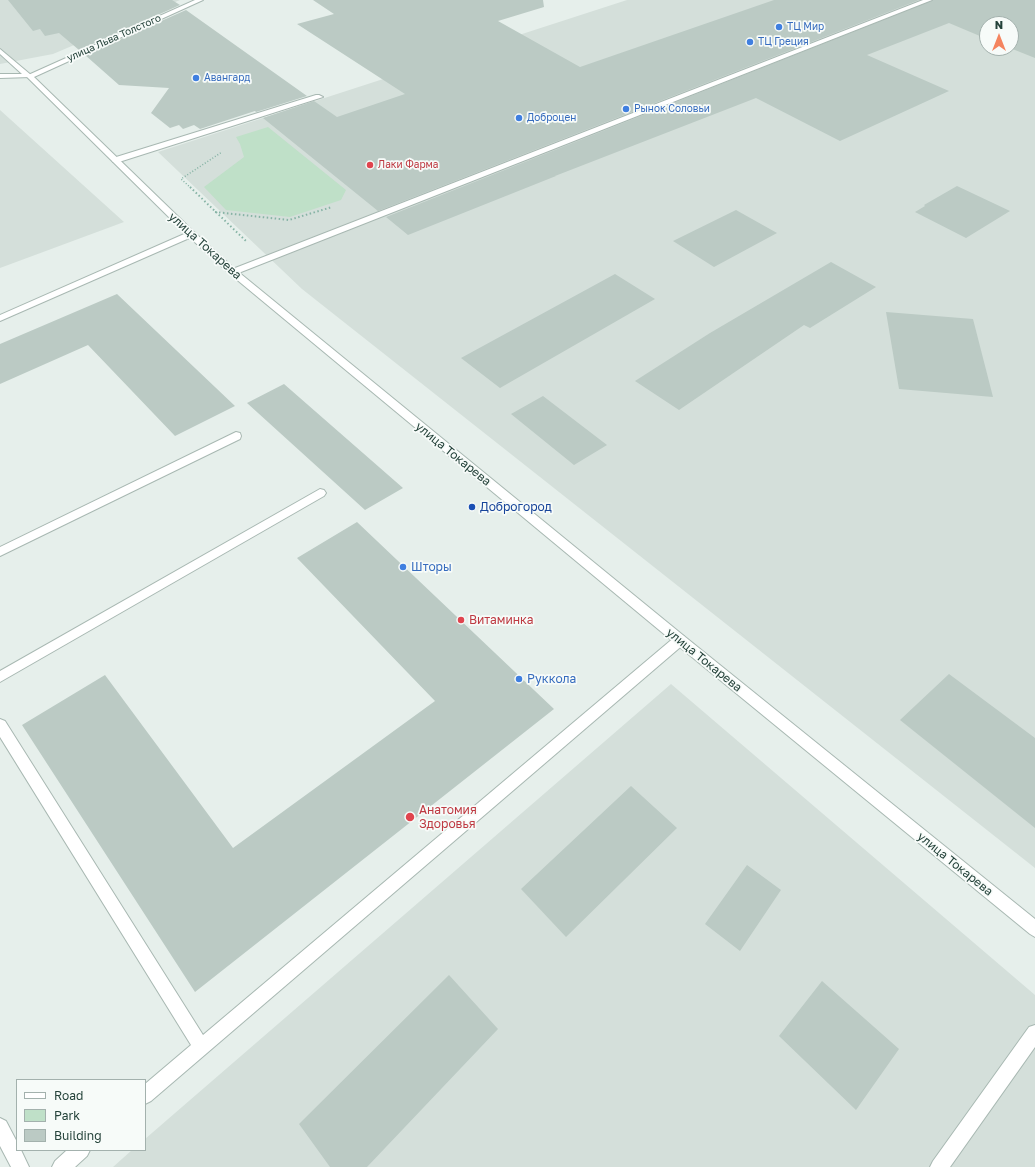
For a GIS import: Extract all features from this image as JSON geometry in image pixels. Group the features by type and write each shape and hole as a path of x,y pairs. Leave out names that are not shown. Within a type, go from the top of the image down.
{"street":[{"name":"улица Льва Толстого","path":"29,76 200,0"},
{"path":"233,272 929,0"},
{"name":"улица Токарева","path":"0,51 29,76 191,234 233,272 680,640 1035,929"},
{"path":"0,76 29,76"},
{"path":"116,160 319,97"},
{"path":"0,318 191,234"},
{"path":"0,552 236,436"},
{"path":"0,677 320,493"},
{"path":"146,1095 680,640"},
{"path":"0,725 201,1047"},
{"path":"939,1167 1035,1033"},
{"path":"0,1128 20,1167"},
{"path":"61,1167 80,1151"}],"path":[{"path":"220,127 231,146 181,179 266,259"},
{"path":"215,212 289,220 346,203 367,220"}],"shaded area":[{"path":"0,0 180,0 53,54 0,64"},
{"path":"627,0 1035,0 1035,868 302,289 158,152"},
{"path":"0,110 124,222 0,268"},
{"path":"671,684 1035,995 1035,1167 113,1167 131,1151 146,1151 146,1138"}],"green space":[{"path":"268,127 346,190 341,200 290,217 226,210 204,187 244,157 236,137"}],"building":[{"path":"8,0 172,0 180,5 79,50 59,33 45,36 40,29 33,31"},
{"path":"313,0 543,0 544,7 498,21 580,67 774,0 919,0 378,211 263,118 314,101 337,117 405,94 297,24 334,14"},
{"path":"933,0 1035,0 1035,58 1019,52 1019,16 979,16 979,36 949,23 867,55 949,91 840,141 756,98 408,235 386,217"},
{"name":"Авангард","path":"186,10 307,96 200,129 194,125 183,129 179,125 170,128 151,113 169,88 119,85 85,55"},
{"path":"957,186 1010,211 966,238 915,212 925,206 924,205"},
{"path":"736,210 777,233 714,267 673,241"},
{"path":"831,262 876,287 810,328 804,325 679,410 635,381 710,333"},
{"path":"615,274 655,299 500,388 461,358"},
{"path":"117,294 235,406 175,436 88,345 0,384 0,344"},
{"path":"886,312 973,319 993,397 899,389"},
{"path":"284,384 403,488 365,510 247,403"},
{"path":"543,396 607,445 574,465 511,414"},
{"path":"357,522 554,709 195,992 22,725 105,675 233,848 435,701 297,558"},
{"path":"949,674 1035,738 1035,828 900,720"},
{"path":"631,786 677,828 566,937 521,889"},
{"path":"747,865 781,890 740,951 705,924"},
{"path":"449,975 498,1029 367,1167 330,1167 299,1124"},
{"path":"822,981 899,1049 856,1110 779,1036"}],"place":[{"name":"ТЦ Мир","path":"779,27"},
{"name":"ТЦ Греция","path":"750,42"},
{"name":"Авангард","path":"196,78"},
{"name":"Рынок Соловьи","path":"626,109"},
{"name":"Доброцен","path":"519,118"},
{"name":"Лаки Фарма","path":"370,165"},
{"name":"Доброгород","path":"472,507"},
{"name":"Шторы","path":"403,567"},
{"name":"Витаминка","path":"461,620"},
{"name":"Руккола","path":"519,679"},
{"name":"Анатомия Здоровья","path":"410,817"}]}
